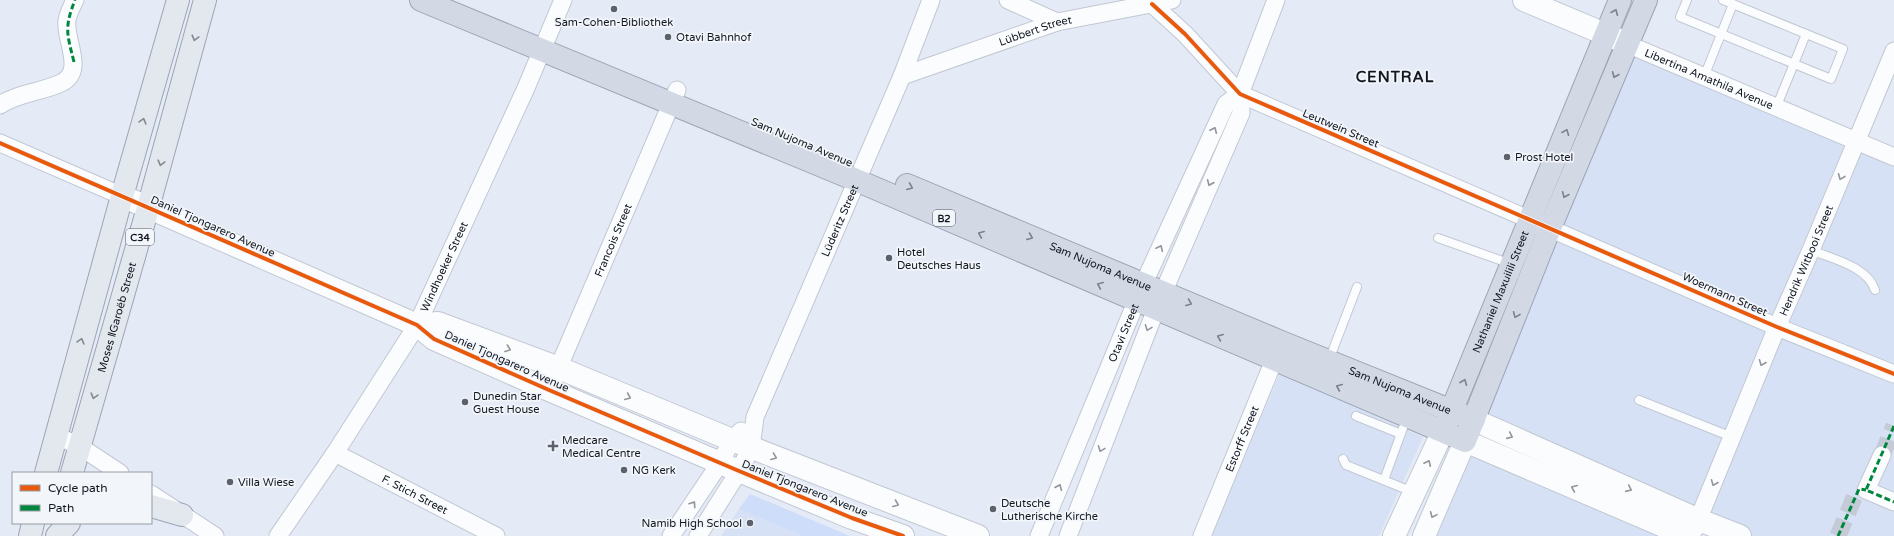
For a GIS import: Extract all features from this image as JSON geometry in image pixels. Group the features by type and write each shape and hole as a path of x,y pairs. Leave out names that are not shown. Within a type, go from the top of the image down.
{"highway":[{"name":"Sam Nujoma Avenue","path":"421,0 546,43 1278,351 1328,361 1474,420"},
{"name":"Sam Nujoma Avenue","path":"461,0 546,43"},
{"name":"Nathaniel Maxuilili Street","path":"1443,431 1620,0"},
{"name":"Nathaniel Maxuilili Street","path":"1465,441 1550,228 1646,0"},
{"name":"Sam Nujoma Avenue","path":"1278,351 1358,409 1404,425 1443,431 1465,441"}],"main road":[{"name":"C34","path":"46,472 55,435 178,0"},
{"name":"Moses ǁGaroëb Street","path":"72,472 148,208 205,0"},
{"path":"152,506 182,515"},
{"path":"30,536 33,524"},
{"path":"54,536 58,524"},
{"path":"57,536 68,524"}],"street":[{"path":"0,105 63,82 73,71 74,62 68,37 67,20 75,0"},
{"name":"Windhoeker Street","path":"278,536 335,453 417,325 546,43 563,0"},
{"name":"Lüderitz Street","path":"698,536 729,467 756,417 902,76 930,0"},
{"path":"1008,0 1057,22"},
{"name":"Lübbert Street","path":"902,76 1057,22 1172,0"},
{"name":"Otavi Street","path":"1068,536 1150,296 1226,104 1240,94 1276,0"},
{"name":"Libertina Amathila Avenue","path":"1524,0 1894,157"},
{"name":"Leutwein Street","path":"1152,4 1185,34 1240,94 1550,228"},
{"name":"Hendrik Witbooi Street","path":"1692,531 1894,51"},
{"name":"Francois Street","path":"550,390 674,96"},
{"name":"Daniel Tjongarero Avenue","path":"0,143 417,325 434,339 550,390 852,518 903,536"},
{"name":"Woermann Street","path":"1550,228 1777,327 1894,374"},
{"name":"Otavi Street","path":"1039,536 1150,296"},
{"name":"Daniel Tjongarero Avenue","path":"417,325 438,323 559,368 741,444 978,536"},
{"name":"Estorff Street","path":"1202,536 1278,351"},
{"name":"Sam Nujoma Avenue","path":"1474,420 1692,531"},
{"name":"Nathaniel Maxuilili Street","path":"1394,536 1443,431"},
{"path":"55,435 79,446 118,472"},
{"name":"Sam Nujoma Avenue","path":"1465,441 1692,531 1740,536"},
{"name":"Nathaniel Maxuilili Street","path":"1424,536 1465,441"},
{"name":"F. Stich Street","path":"335,453 496,536"},
{"path":"1882,455 1861,492 1894,502"},
{"name":"Lüderitz Street","path":"671,536 729,467"},
{"path":"152,495 215,536"}],"lane":[{"path":"1687,0 1680,17 1794,63 1831,80 1843,49 1723,0"},
{"path":"1704,77 1733,4"},
{"path":"1776,108 1806,34"},
{"path":"1438,238 1512,264"},
{"path":"1811,250 1864,274 1872,281 1875,290"},
{"path":"1328,361 1357,287"},
{"path":"1639,400 1732,437"},
{"path":"1384,480 1404,425"},
{"path":"1343,459 1346,465 1414,493"}],"shaded area":[{"path":"1633,53 1894,164 1894,536 1752,536 1694,513 1483,417"},
{"path":"1280,373 1423,437 1379,536 1211,536"},
{"path":"1469,452 1667,536 1433,536"},
{"path":"750,494 850,536 803,536 739,509"},
{"name":"Namib High School","path":"739,509 803,536 721,536"}],"tunnel":[{"path":"1882,455 1894,426"},
{"path":"1838,536 1856,493"}],"marked path":[{"path":"74,62 68,37 68,25 75,0"},
{"path":"1894,426 1866,490 1894,502"},
{"path":"1838,536 1859,489 1866,490"}],"cycle path":[{"path":"1152,4 1185,34 1240,94 1777,327 1894,374"},
{"path":"0,143 417,325 434,339 549,390 852,518 903,536"}],"place":[{"name":"Sam-Cohen-Bibliothek","path":"614,9"},
{"name":"Otavi Bahnhof","path":"668,37"},
{"name":"Prost Hotel","path":"1507,157"},
{"name":"Hotel Deutsches Haus","path":"889,258"},
{"name":"Dunedin Star Guest House","path":"465,402"},
{"name":"Medcare Medical Centre","path":"553,446"},
{"name":"NG Kerk","path":"624,470"},
{"name":"Villa Wiese","path":"230,482"},
{"name":"Deutsche Lutherische Kirche","path":"993,509"},
{"name":"Namib High School","path":"750,523"}],"district":[{"name":"CENTRAL","path":"1395,77"}]}
